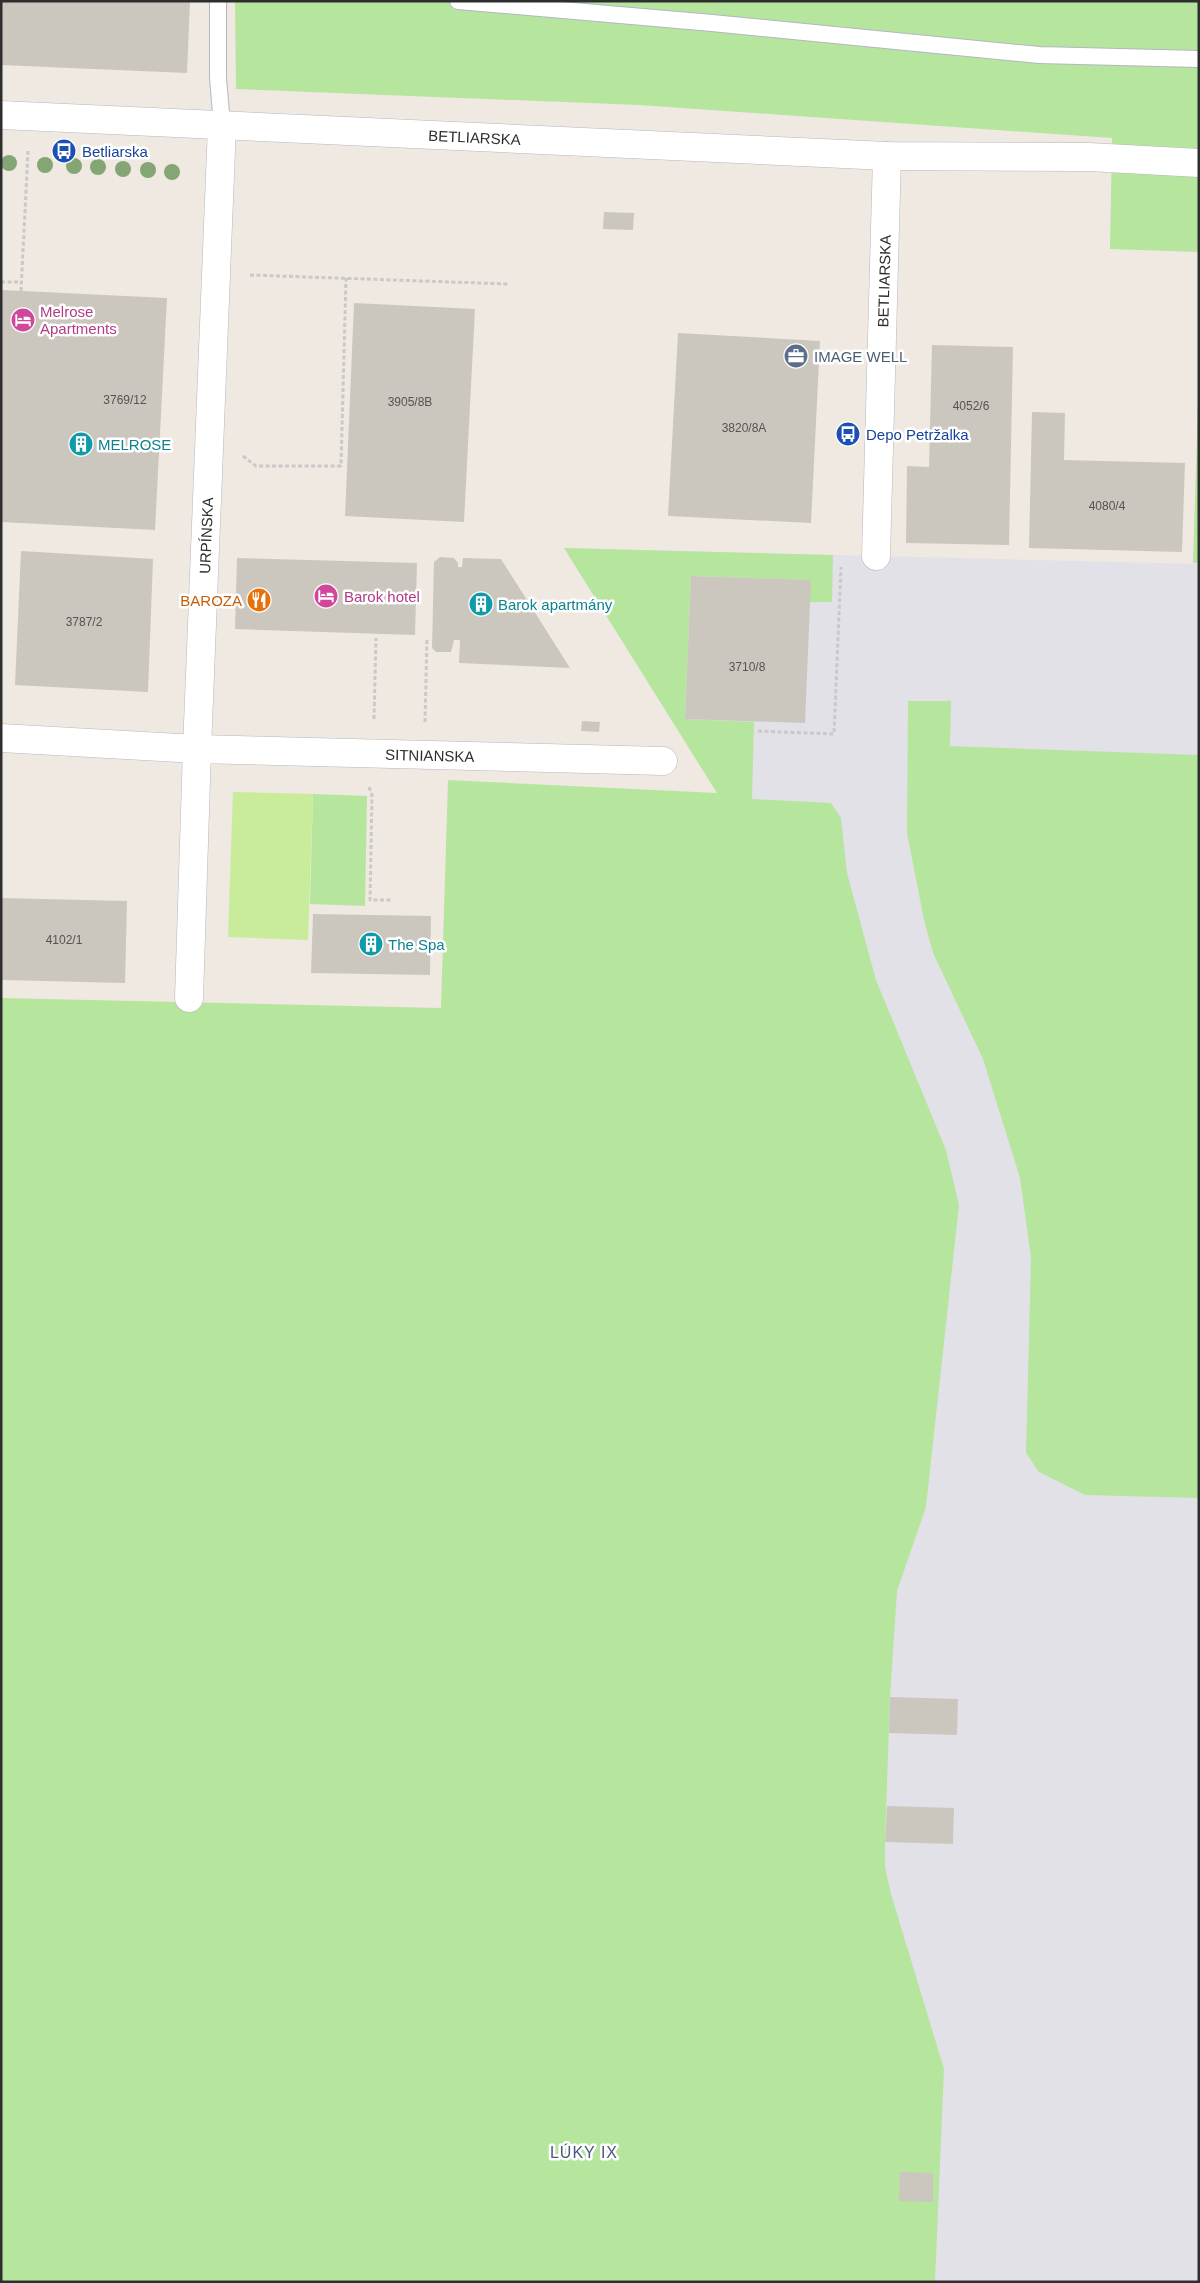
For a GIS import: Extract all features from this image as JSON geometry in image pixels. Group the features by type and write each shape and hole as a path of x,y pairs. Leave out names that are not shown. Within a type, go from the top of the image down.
{"street":[{"name":"BETLIARSKA","path":"1,115 887,156 1089,157 1199,162"},
{"name":"URPÍNSKA","path":"188,998 222,125"},
{"name":"BETLIARSKA","path":"876,556 887,156"},
{"path":"1,738 197,749"},
{"name":"SITNIANSKA","path":"197,749 663,762"}],"lane":[{"path":"218,1 218,78 222,125"},
{"path":"458,1 712,22 1039,55 1199,59"}],"path":[{"path":"21,291 28,150"},
{"path":"248,275 508,284"},
{"path":"240,454 256,466 341,466 346,278"},
{"path":"1,282 21,282"},
{"path":"758,731 834,734 841,565"},
{"path":"373,725 376,638"},
{"path":"425,727 427,638"},
{"path":"368,782 372,795 370,900 391,900"}],"shaded area":[{"path":"564,548 1199,564 1199,2282 854,2282 717,793"}],"green space":[{"path":"235,1 1199,1 1199,252 1110,249 1112,138 639,105 236,89"},
{"path":"1199,371 1199,563 1193,563"},
{"path":"564,548 833,555 832,602 809,602 810,580 691,576 685,719 754,722 752,799 831,803 841,818 847,873 876,980 946,1150 959,1205 926,1507 897,1591 890,1697 885,1842 885,1867 891,1894 944,2069 935,2282 1,2282 1,998 441,1008 448,780 717,793"},
{"path":"908,701 951,701 950,746 1199,755 1199,1498 1085,1495 1039,1472 1026,1453 1031,1258 1020,1178 983,1059 933,953 924,920 907,833"},
{"path":"233,792 313,794 308,940 228,937"},
{"path":"313,794 367,796 365,906 310,904"}],"building":[{"path":"1,1 190,1 187,73 1,65"},
{"path":"604,212 634,213 633,230 603,229"},
{"name":"MELROSE","path":"1,290 167,298 155,530 1,522"},
{"path":"354,303 475,309 464,522 345,516"},
{"path":"678,333 820,341 811,523 668,516"},
{"path":"932,345 1013,347 1009,545 906,543 907,466 929,467"},
{"path":"1032,412 1065,413 1064,460 1185,463 1182,552 1029,548"},
{"path":"21,551 153,559 148,692 15,685"},
{"name":"Barok apartmány","path":"440,557 454,558 458,563 458,567 462,567 463,558 501,559 570,668 459,663 460,640 454,640 451,652 436,652 432,648 434,562"},
{"name":"Barok hotel","path":"237,558 417,563 415,635 235,629"},
{"path":"691,576 811,580 805,723 685,719"},
{"path":"582,721 600,722 599,732 581,731"},
{"path":"1,898 127,901 125,983 1,980"},
{"name":"The Spa","path":"313,914 431,916 430,975 311,973"},
{"path":"890,1697 958,1699 957,1735 889,1733"},
{"path":"887,1806 954,1808 953,1844 885,1842"},
{"path":"900,2172 933,2173 933,2202 899,2201"}],"place":[{"name":"Betliarska","path":"64,151"},
{"name":"Melrose Apartments","path":"23,320"},
{"name":"IMAGE WELL","path":"796,356"},
{"name":"Depo Petržalka","path":"848,434"},
{"name":"MELROSE","path":"81,444"},
{"name":"Barok hotel","path":"326,596"},
{"name":"BAROZA","path":"259,600"},
{"name":"Barok apartmány","path":"481,604"},
{"name":"The Spa","path":"371,944"}],"district":[{"name":"LÚKY IX","path":"584,2152"}]}
